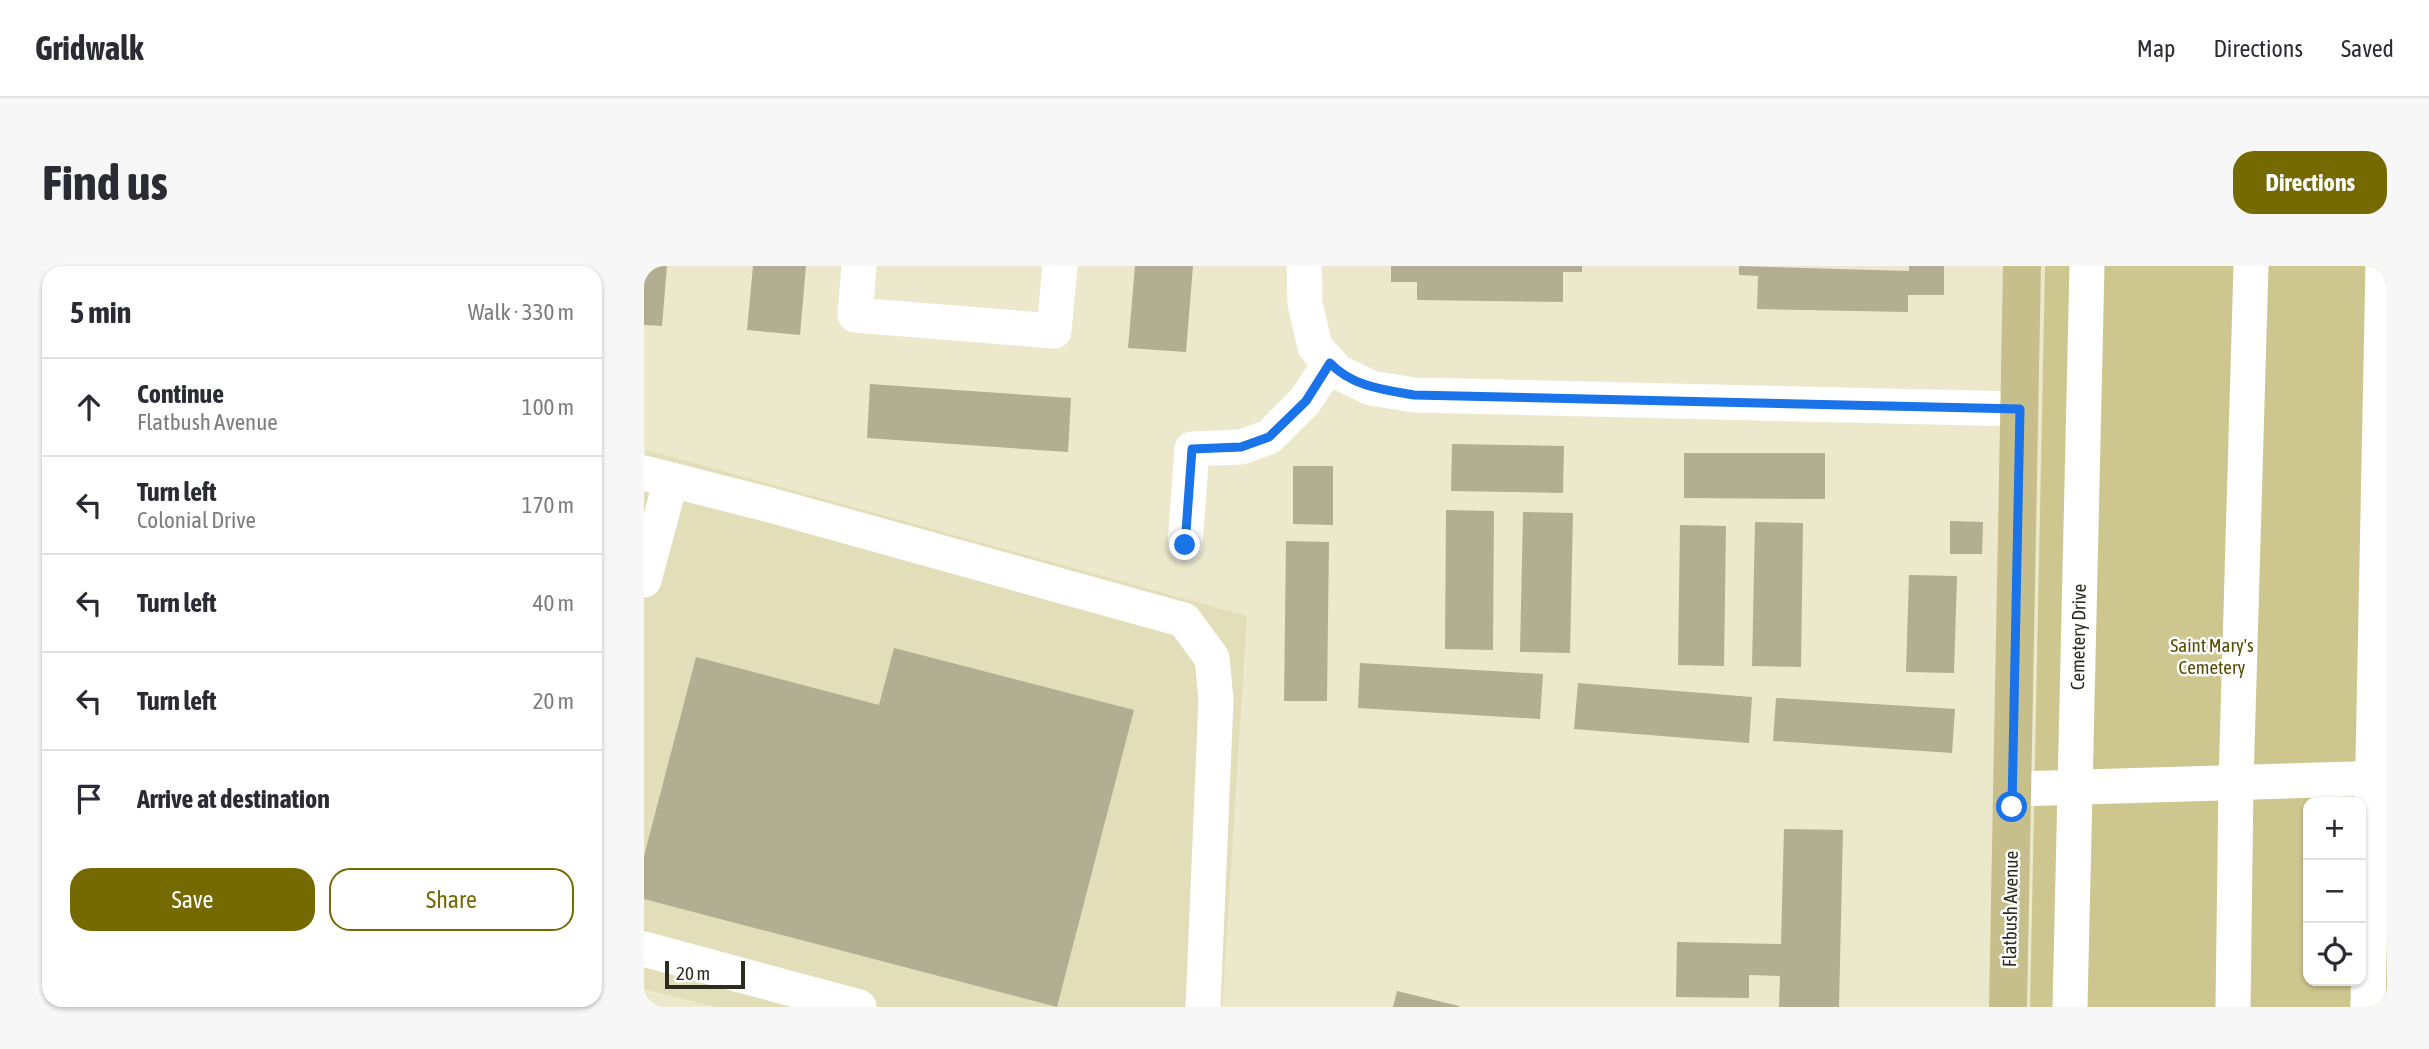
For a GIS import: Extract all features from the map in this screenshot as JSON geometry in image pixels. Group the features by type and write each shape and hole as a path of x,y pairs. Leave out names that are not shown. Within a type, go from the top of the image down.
{"main road":[{"name":"Flatbush Avenue","path":"2008,1007 2022,266"}],"street":[{"path":"859,266 855,315 1055,331 1060,266"},
{"path":"1304,266 1305,303 1315,346 1338,372 1371,388 1414,395 2020,409"},
{"name":"Cemetery Drive","path":"2070,1007 2087,266"},
{"path":"2233,1007 2236,783 2251,266"},
{"path":"2368,1007 2378,792 2383,266"},
{"path":"1185,545 1192,449 1241,447 1269,437 1306,401 1330,363"},
{"path":"644,580 658,476 1184,620 1212,658 1216,700 1203,1007"},
{"path":"2378,792 2378,729 2387,709"},
{"path":"2012,789 2236,783 2378,792"},
{"path":"644,948 859,1007"}],"shaded area":[{"path":"647,450 1247,616 1222,1007 716,1007 644,989 644,460"}],"green space":[{"name":"Saint Mary's Cemetery","path":"2045,266 2387,266 2387,1007 2030,1007"}],"building":[{"path":"644,266 667,266 662,326 644,325"},
{"path":"753,266 806,266 800,335 747,330"},
{"path":"1135,266 1193,266 1186,352 1128,348"},
{"path":"1391,266 1582,266 1582,272 1563,272 1563,302 1417,300 1417,282 1391,282"},
{"path":"1739,266 1909,271 1909,266 1944,266 1944,295 1908,295 1908,312 1757,309 1758,276 1739,275"},
{"path":"870,384 1071,398 1068,452 867,438"},
{"path":"1452,444 1564,446 1563,493 1451,491"},
{"path":"1684,453 1825,453 1825,499 1684,498"},
{"path":"1293,466 1333,466 1333,525 1293,524"},
{"path":"1446,510 1494,511 1493,650 1445,649"},
{"path":"1523,512 1573,513 1570,653 1520,652"},
{"path":"1950,521 1983,522 1982,554 1950,554"},
{"path":"1755,522 1803,523 1801,667 1752,666"},
{"path":"1680,525 1726,526 1724,666 1678,665"},
{"path":"1286,541 1329,542 1327,701 1284,701"},
{"path":"1909,575 1957,576 1954,673 1906,672"},
{"path":"894,648 1134,710 1057,1007 644,899 644,856 696,657 879,705"},
{"path":"1360,663 1543,674 1540,719 1358,708"},
{"path":"1578,683 1752,697 1749,743 1574,729"},
{"path":"1776,698 1955,709 1952,753 1773,741"},
{"path":"1784,829 1843,830 1839,1007 1779,1007 1780,976 1749,975 1749,998 1676,997 1677,942 1781,944"},
{"path":"1397,991 1459,1006 1459,1007 1393,1007"}],"route":[{"path":"1185,545 1192,449 1241,447 1269,437 1306,401 1330,363 1338,372 1371,388 1414,395 2020,409 2012,807"}]}
